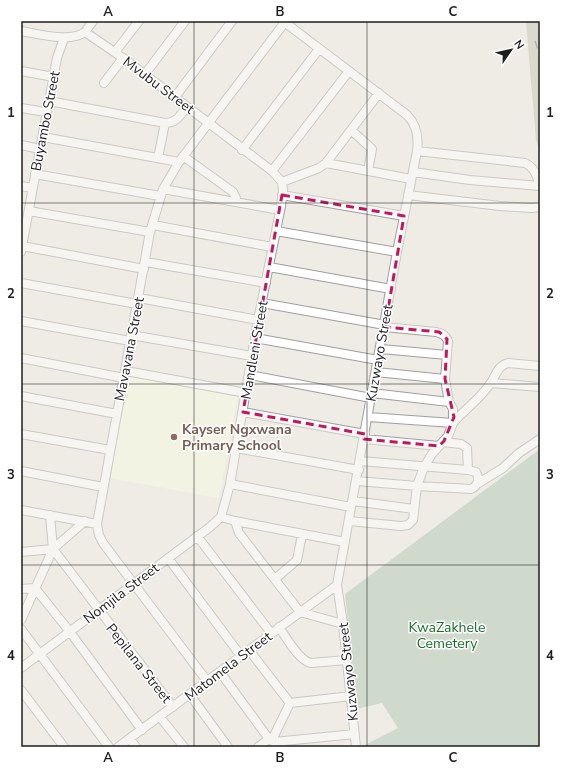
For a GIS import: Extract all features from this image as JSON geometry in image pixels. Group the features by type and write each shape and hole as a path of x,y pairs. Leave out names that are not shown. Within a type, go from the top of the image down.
{"street":[{"path":"21,31 64,38 78,37 85,32 93,21"},
{"path":"115,52 139,21"},
{"path":"145,74 185,21"},
{"path":"175,97 232,21"},
{"name":"Kuzwayo Street","path":"284,22 407,115 413,122 417,134 417,150 397,252 381,349 337,585 343,624 356,747"},
{"name":"Mavavana Street","path":"207,681 133,585 103,543 99,535 97,524 152,228 162,193 181,159 284,22"},
{"name":"Mvubu Street","path":"85,32 145,74 242,150 272,171 282,182"},
{"name":"Buyambo Street","path":"22,249 23,228 29,211 32,188 43,137 46,112 57,58 64,38"},
{"path":"242,150 320,48"},
{"path":"104,83 123,58"},
{"path":"21,71 54,77"},
{"path":"272,171 349,71"},
{"path":"282,182 319,168 326,163 379,93"},
{"path":"49,101 165,123 175,121 187,107"},
{"path":"21,108 46,112"},
{"path":"158,158 165,123"},
{"path":"350,130 371,148 372,152 368,171"},
{"path":"43,137 158,158 181,159 232,192 236,198 236,202"},
{"path":"21,146 40,149"},
{"path":"326,163 368,171 412,176 540,186 534,172 525,162 417,150"},
{"path":"35,174 162,193 236,202 280,210"},
{"name":"Mandleni Street","path":"221,517 230,484 250,375 258,320 280,210 282,182"},
{"path":"21,186 32,188"},
{"path":"408,194 500,206 540,207"},
{"path":"282,195 404,216"},
{"path":"29,211 152,228 272,247"},
{"path":"276,231 397,252"},
{"path":"22,249 266,283"},
{"path":"269,267 391,289"},
{"path":"21,283 258,320"},
{"path":"262,302 385,326 442,333 446,336 448,341 445,379 449,402 453,409 452,423 448,436 432,454 424,467 417,486 414,517 412,522 405,526 349,521"},
{"path":"21,321 252,356"},
{"path":"255,338 378,360"},
{"path":"381,349 447,355"},
{"path":"21,358 246,393"},
{"path":"368,417 452,423 484,392 496,373 504,364 508,363 540,366"},
{"path":"376,372 445,379"},
{"path":"250,375 372,395 449,402"},
{"path":"491,383 540,388"},
{"path":"21,396 117,414"},
{"path":"243,412 364,436 441,444 461,444 468,448 468,470"},
{"path":"21,434 110,450"},
{"path":"357,481 471,489 503,468 519,453 540,438"},
{"path":"236,448 359,470"},
{"path":"360,461 468,470 478,474 477,484"},
{"path":"21,471 103,487"},
{"path":"230,484 352,504 414,509"},
{"path":"23,510 97,524"},
{"path":"50,515 53,549"},
{"path":"221,517 302,535 345,542"},
{"name":"Nomjila Street","path":"21,668 133,585 221,517"},
{"path":"21,620 53,549 85,521"},
{"path":"235,521 239,533 300,612 343,624"},
{"path":"275,579 297,560 302,535"},
{"path":"197,536 271,633"},
{"path":"21,552 53,549"},
{"name":"Pepilana Street","path":"53,549 173,707"},
{"path":"168,558 241,656"},
{"name":"Matomela Street","path":"118,747 337,585"},
{"path":"21,589 35,588"},
{"path":"35,588 70,632 142,730"},
{"path":"279,627 298,654 306,662 311,663 347,660"},
{"path":"21,629 109,747"},
{"path":"249,650 290,703"},
{"path":"220,672 272,742"},
{"path":"21,690 64,747"},
{"path":"190,694 228,747"},
{"path":"290,703 351,696"},
{"path":"272,742 290,703"},
{"path":"160,717 184,747"},
{"path":"258,747 272,742 355,734"},
{"path":"130,739 136,747"}],"highlighted area":[{"path":"282,195 404,216 385,327 439,332 447,339 445,379 454,417 444,441 439,446 364,439 365,434 243,412"}],"shaded area":[{"path":"540,21 540,151 536,140 526,22"},
{"name":"Kayser Ngxwana Primary School","path":"130,370 234,390 238,396 219,498 110,478"}],"green space":[{"name":"KwaZakhele Cemetery","path":"540,449 540,747 361,747 398,728 382,703 357,709 345,594"}],"railway":[{"path":"535,41 540,56"}],"place":[{"name":"Kayser Ngxwana Primary School","path":"174,437"}]}
